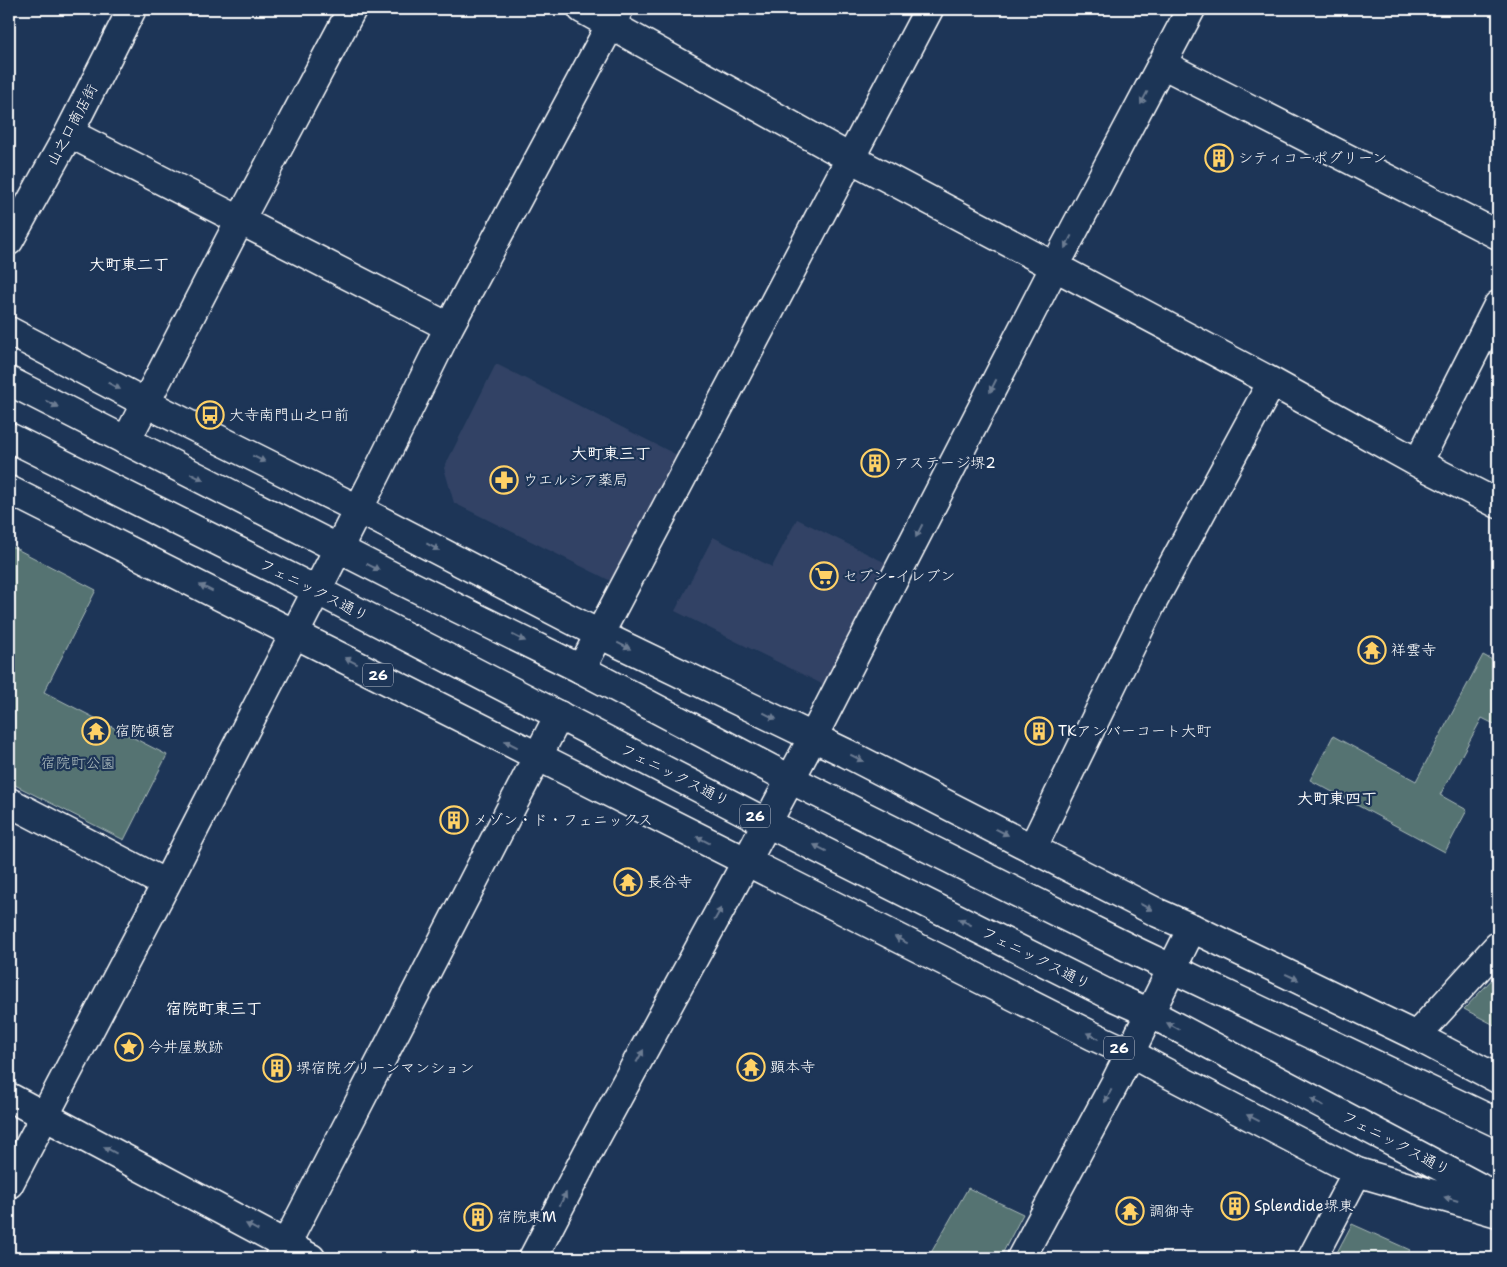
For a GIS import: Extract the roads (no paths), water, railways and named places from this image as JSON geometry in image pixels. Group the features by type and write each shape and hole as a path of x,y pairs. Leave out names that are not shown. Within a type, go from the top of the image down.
{"main road":[{"name":"山之口商店街","path":"9,241 69,133 132,9"},
{"path":"126,442 240,220 352,9"},
{"path":"582,9 615,16 850,158 1272,382 1418,463 1498,504"},
{"path":"581,669 929,9"},
{"path":"533,1258 587,1154 813,737 1055,266 1191,9"},
{"path":"9,1184 166,884 449,328 615,16"},
{"path":"1162,64 1498,235"},
{"path":"69,133 449,328"},
{"path":"1418,463 1498,305"},
{"path":"9,331 599,634 813,737 1033,847 1158,913 1416,1036 1498,1079"},
{"path":"9,381 338,549 581,669 790,779 1022,895 1498,1123"},
{"path":"1033,847 1151,605 1272,382"},
{"name":"フェニックス通り","path":"9,437 316,590 767,823 1114,997 1150,1013 1477,1186 1498,1199"},
{"name":"26","path":"9,490 294,632 537,757 1084,1032 1130,1053 1357,1172 1498,1213"},
{"path":"282,1252 559,715"},
{"path":"9,802 166,884"},
{"path":"1021,1258 1130,1053 1192,928"},
{"path":"1416,1036 1498,946"},
{"path":"9,1097 282,1252 311,1258"},
{"path":"1312,1258 1357,1172"}],"place":[{"name":"シティコーポグリーン","path":"1219,158"},
{"name":"大寺南門山之口前","path":"210,415"},
{"name":"アステージ堺2","path":"875,463"},
{"name":"ウエルシア薬局","path":"504,480"},
{"name":"セブン-イレブン","path":"824,576"},
{"name":"祥雲寺","path":"1372,650"},
{"name":"宿院頓宮","path":"96,731"},
{"name":"TKアンバーコート大町","path":"1039,731"},
{"name":"メゾン・ド・フェニックス","path":"454,820"},
{"name":"長谷寺","path":"628,882"},
{"name":"今井屋敷跡","path":"129,1047"},
{"name":"顕本寺","path":"751,1067"},
{"name":"堺宿院グリーンマンション","path":"277,1068"},
{"name":"Splendide堺東","path":"1235,1206"},
{"name":"調御寺","path":"1130,1211"},
{"name":"宿院東M","path":"478,1217"}],"district":[{"name":"大町東二丁","path":"129,264"},
{"name":"大町東三丁","path":"611,453"},
{"name":"大町東四丁","path":"1337,798"},
{"name":"宿院町東三丁","path":"214,1008"}],"park label":[{"name":"宿院町公園","path":"78,763"}]}
